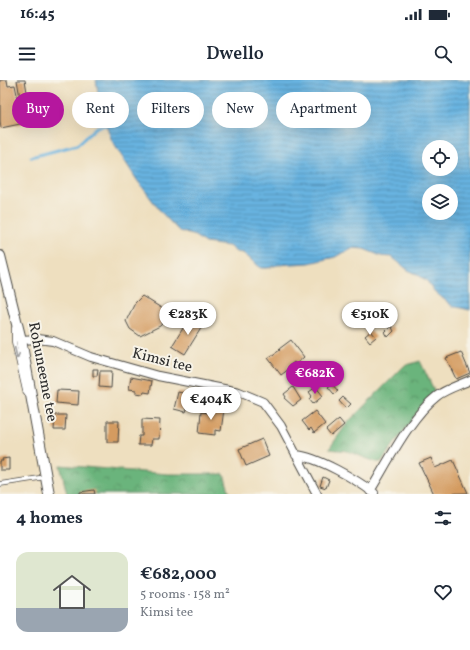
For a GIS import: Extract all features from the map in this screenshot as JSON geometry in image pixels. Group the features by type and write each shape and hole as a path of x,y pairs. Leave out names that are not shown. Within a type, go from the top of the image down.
{"street":[{"name":"Rohuneeme tee","path":"0,256 4,286 15,314 21,340 49,494"},
{"name":"Kimsi tee","path":"21,340 37,339 53,341 91,357 158,376 239,392 263,402 281,426 317,494"},
{"path":"296,455 306,456 346,475 372,492 407,432 421,412 438,396 470,380"}],"lane":[{"path":"15,314 14,342 25,391 33,404"},
{"path":"0,484 46,477"}],"green space":[{"path":"420,361 434,390 381,462 376,462 347,451 329,449 348,422 404,366"},
{"path":"60,465 168,474 224,474 230,494 67,494"}],"water":[{"path":"96,80 470,80 470,310 452,306 434,291 427,281 408,270 392,257 381,256 364,249 352,248 335,257 309,263 277,265 268,268 261,268 243,253 236,252 229,246 205,243 195,236 179,231 161,212 137,180 112,141 107,128 129,128 129,92 98,92"}],"building":[{"path":"0,80 7,80 8,86 15,85 16,92 12,92 12,126 1,128"},
{"path":"17,80 25,80 27,92 19,92"},
{"path":"142,296 171,314 160,326 140,336 130,329 126,321 135,303"},
{"path":"190,317 203,325 185,354 172,346"},
{"path":"391,326 394,331 388,337 385,332"},
{"path":"371,331 376,337 370,342 365,336"},
{"path":"291,340 304,357 296,364 294,362 288,367 289,369 281,375 268,358"},
{"path":"461,352 470,373 456,379 446,358"},
{"path":"93,369 98,369 97,376 93,376"},
{"path":"100,371 112,371 111,388 99,387"},
{"path":"131,377 152,381 150,393 136,393 136,390 129,389"},
{"path":"332,384 338,391 334,394 328,387"},
{"path":"293,387 301,400 293,406 284,398 286,397 284,394"},
{"path":"316,387 323,396 313,404 309,399 312,396 309,392"},
{"path":"57,390 79,391 78,405 56,403"},
{"path":"178,392 191,395 186,412 174,409"},
{"path":"343,397 351,404 346,409 339,401"},
{"path":"211,407 224,409 221,431 215,430 215,435 199,433 201,412 210,413"},
{"path":"315,411 325,424 314,433 311,428 309,430 302,421"},
{"path":"55,415 66,415 65,430 54,430"},
{"path":"142,419 160,420 159,439 152,439 151,445 138,445 139,436 142,436"},
{"path":"339,419 344,425 331,436 326,430"},
{"path":"107,421 119,421 118,442 107,442"},
{"path":"262,439 269,456 246,466 239,449"},
{"path":"9,458 9,470 0,470 0,461 3,461 2,459"},
{"path":"431,458 435,468 453,460 468,493 434,494 419,463"},
{"path":"323,477 329,480 326,488 320,486"},
{"path":"94,490 95,494 80,494 80,492"}],"waterway":[{"path":"31,157 77,145 96,128"}]}
